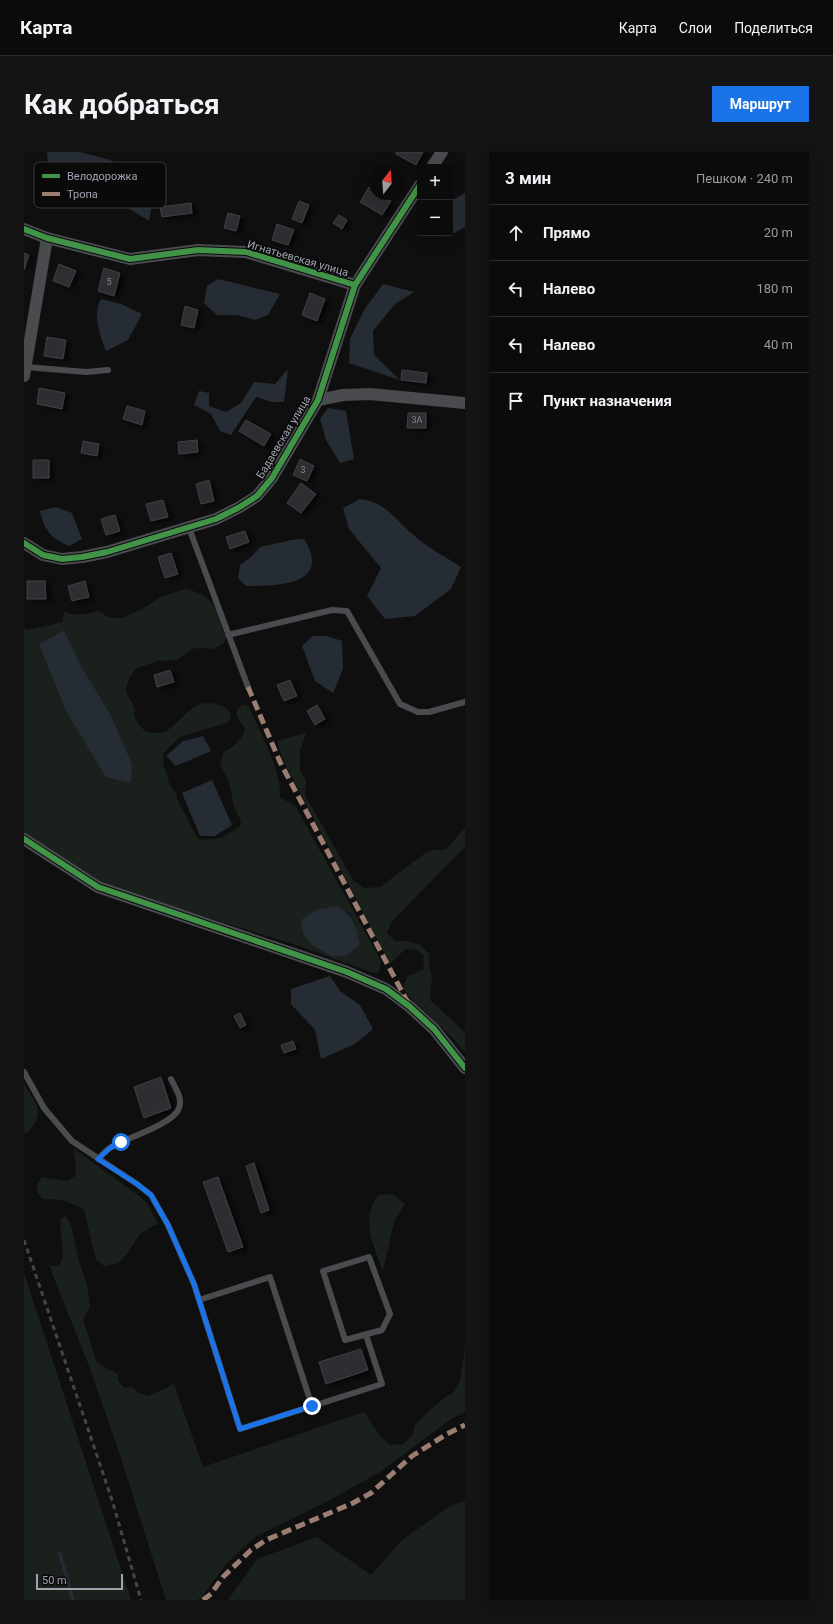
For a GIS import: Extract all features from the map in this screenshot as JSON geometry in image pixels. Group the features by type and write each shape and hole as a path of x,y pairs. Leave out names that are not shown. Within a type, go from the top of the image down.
{"street":[{"path":"434,164 442,152"},
{"name":"Бадаевская улица","path":"24,543 43,555 62,559 107,552 216,519 257,496 272,478 318,400 355,285 417,190"},
{"name":"Игнатьевская улица","path":"24,229 47,238 130,259 198,250 246,252 355,285"},
{"path":"25,371 47,238"},
{"path":"318,400 343,395 370,394 465,403"},
{"path":"24,839 98,887 347,972 386,989 409,1006 434,1029 465,1068"}],"lane":[{"path":"25,371 86,372 108,370"},
{"path":"189,528 248,688"},
{"path":"228,635 332,610 347,611 400,704 418,712 429,712 465,702"},
{"path":"24,1072 44,1108 72,1142 137,1184 151,1195 168,1225 194,1284 240,1429 382,1384 366,1335"},
{"path":"98,1159 110,1148 141,1135 172,1117 179,1109 180,1099 171,1079"},
{"path":"369,1257 390,1314 382,1330 366,1335 345,1340 323,1271 369,1257"},
{"path":"199,1300 270,1277 312,1406"}],"shaded area":[{"path":"47,152 80,152 114,162 48,162"},
{"path":"465,193 465,227 453,234 453,200"},
{"path":"151,208 149,221 130,209"},
{"path":"218,279 280,294 268,315 255,320 237,315 217,315 204,303 207,286"},
{"path":"383,284 414,292 395,304 373,331 374,355 400,380 349,363 350,339 364,310"},
{"path":"101,299 121,304 142,314 128,340 106,351 99,332 97,318 98,305"},
{"path":"288,369 284,402 272,402 256,397 231,435 220,431 211,414 194,405 199,391 209,393 209,406 226,412 241,403 254,382 275,384"},
{"path":"328,408 346,411 354,459 340,463 326,440 320,419"},
{"path":"360,499 385,508 422,542 461,567 451,589 415,616 385,619 367,596 381,568 349,529 343,508"},
{"path":"56,507 72,513 82,539 69,546 57,540 49,533 40,511"},
{"path":"304,539 311,555 311,566 306,575 285,584 272,585 246,586 238,578 240,565 252,556 260,547 291,540"},
{"path":"186,589 204,596 210,601 218,614 226,639 223,644 213,649 192,649 177,660 158,661 135,669 126,687 127,694 132,702 137,722 142,728 149,732 164,732 171,728 187,712 200,704 217,704 229,711 230,720 226,723 180,737 164,753 163,765 169,783 176,793 177,799 198,839 216,839 230,833 240,826 241,821 234,807 229,782 220,764 224,752 238,742 244,732 245,728 238,719 236,712 242,705 249,706 274,763 280,786 280,797 296,807 381,961 379,973 371,972 296,945 112,888 98,881 24,834 24,628 28,630 62,622 64,611 72,614 86,614 98,611 110,618 123,618 144,608 162,596","holes":["64,630 80,664 112,717 132,764 39,644","337,906 348,912 356,926 331,956 313,946 303,934"]},
{"path":"64,630 80,664 112,717 132,764 131,783 106,777 66,711 39,644"},
{"path":"313,636 327,636 342,641 343,669 333,693 315,681 302,646"},
{"path":"306,733 300,751 300,771 306,780 305,795 353,880 364,888 380,887 428,851 446,849 465,828 465,847 399,914 391,923 387,933 395,941 407,941 419,944 429,954 429,965 432,977 430,1000 465,1032 465,1053 450,1035 406,994 403,987 408,976 423,970 424,956 417,950 405,949 390,964 284,762 277,741"},
{"path":"203,736 211,751 176,766 166,756 183,741"},
{"path":"212,780 232,825 215,836 200,836 182,793"},
{"path":"337,906 343,909 351,917 360,944 346,956 331,956 313,946 303,934 301,920 316,910"},
{"path":"330,976 340,991 360,1005 373,1029 355,1044 321,1059 315,1030 291,1004 291,989"},
{"path":"24,1084 38,1108 37,1120 27,1133 24,1133"},
{"path":"73,1148 147,1203 158,1224 139,1235 129,1251 118,1263 104,1266 96,1260 84,1210 65,1201 43,1199 38,1193 37,1184 42,1177 67,1181 75,1176 76,1167"},
{"path":"393,1194 405,1204 394,1222 383,1271 370,1232 370,1213 373,1204 379,1195"},
{"path":"66,1216 71,1225 79,1261 87,1285 90,1307 83,1319 97,1363 118,1374 118,1381 125,1388 132,1387 137,1392 149,1396 174,1384 203,1467 364,1412 380,1436 390,1445 403,1444 412,1436 415,1424 444,1398 454,1392 460,1381 465,1348 465,1412 451,1419 380,1472 332,1499 255,1537 227,1563 201,1598 197,1600 166,1600 118,1449 89,1366 48,1263 51,1266 59,1265 63,1258 60,1219"},
{"path":"24,1273 131,1600 24,1600"},
{"path":"465,1501 465,1600 228,1600 257,1559 317,1537 371,1575 403,1539 452,1505"}],"building":[{"path":"396,152 423,152 416,165 396,154"},
{"path":"369,187 369,200 391,201 382,215 360,202"},
{"path":"299,201 309,205 302,223 292,219"},
{"path":"191,203 192,213 162,217 160,208 166,208 166,206"},
{"path":"228,213 240,216 236,231 224,228"},
{"path":"339,215 347,220 342,229 333,223"},
{"path":"277,224 294,230 288,245 272,240"},
{"path":"24,253 29,255 24,270"},
{"path":"59,264 76,271 69,287 53,281"},
{"path":"104,268 120,273 114,296 98,291"},
{"path":"310,293 325,299 317,321 302,315"},
{"path":"185,306 198,310 194,328 181,325"},
{"path":"47,337 66,340 63,359 44,356"},
{"path":"402,370 427,373 426,383 401,380"},
{"path":"39,388 65,393 62,409 37,404"},
{"path":"127,406 145,411 142,425 123,419"},
{"path":"408,413 426,413 426,428 407,428"},
{"path":"246,420 271,434 264,446 239,431"},
{"path":"197,440 198,452 179,454 178,442"},
{"path":"83,441 99,444 97,456 81,453"},
{"path":"300,459 314,466 307,481 293,475"},
{"path":"33,460 49,460 49,478 33,478"},
{"path":"209,480 214,501 201,504 196,484"},
{"path":"301,483 316,494 301,513 287,503"},
{"path":"163,500 168,517 151,521 146,504"},
{"path":"115,515 120,531 106,535 101,519"},
{"path":"245,531 249,542 230,549 226,537"},
{"path":"171,553 178,574 165,578 158,557"},
{"path":"27,581 45,581 46,599 27,599"},
{"path":"85,581 89,597 72,601 68,586"},
{"path":"170,670 174,682 157,687 154,675"},
{"path":"290,680 297,696 284,701 277,685"},
{"path":"317,705 325,719 315,725 307,711"},
{"path":"240,1013 246,1025 240,1028 234,1016"},
{"path":"293,1041 296,1049 284,1053 281,1045"},
{"path":"161,1077 171,1108 144,1118 134,1087"},
{"path":"254,1163 269,1210 261,1213 246,1166"},
{"path":"218,1177 243,1247 228,1252 203,1182"},
{"path":"361,1349 368,1370 326,1384 319,1362"}],"waterway":[{"path":"60,1554 73,1600"}],"railway":[{"path":"24,1240 112,1500 141,1600"}],"marked path":[{"path":"248,687 280,762 408,1003"},
{"path":"203,1600 211,1594 223,1577 251,1550 266,1540 353,1503 371,1493 412,1456 447,1434 465,1425"}],"cycle path":[{"path":"24,543 43,555 62,559 107,552 216,519 257,496 272,478 318,400 355,285 417,190"},
{"path":"24,229 47,238 130,259 198,250 246,252 355,285"},
{"path":"24,839 98,887 347,972 386,989 409,1006 434,1029 465,1068"}],"route":[{"path":"121,1142 110,1148 98,1159 137,1184 151,1195 168,1225 194,1284 240,1429 312,1406"}]}
